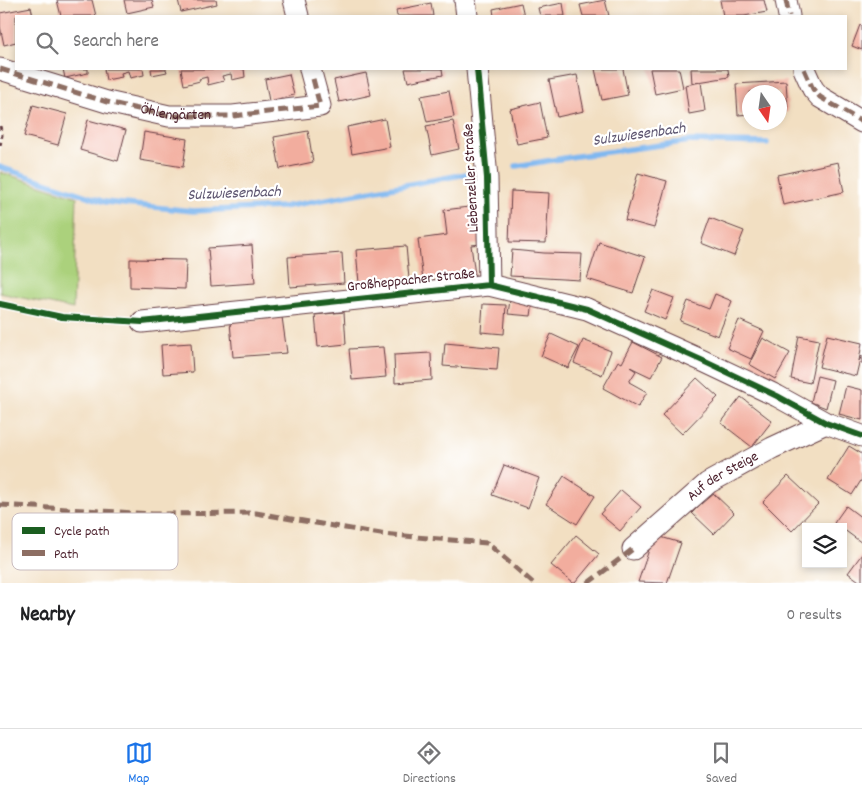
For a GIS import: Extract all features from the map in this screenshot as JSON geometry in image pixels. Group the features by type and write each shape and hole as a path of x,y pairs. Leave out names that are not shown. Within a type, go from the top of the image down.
{"street":[{"path":"294,0 298,15"},
{"path":"464,0 468,15"},
{"path":"786,0 789,15"},
{"name":"Öhlengärten","path":"0,68 106,102 169,116 233,116 320,106 310,70"},
{"name":"Liebenzeller Straße","path":"477,70 487,178 489,286"},
{"path":"804,70 813,89 820,97 856,119"},
{"name":"Großheppacher Straße","path":"142,322 489,286 587,309 769,392 826,423 862,436"},
{"name":"Auf der Steige","path":"633,549 708,483 772,448 826,423"}],"path":[{"path":"0,126 2,135 0,146"}],"green space":[{"path":"0,172 77,197 73,309 0,293"}],"building":[{"path":"57,0 92,0 96,15 61,15"},
{"path":"124,0 152,0 154,7 127,13"},
{"path":"178,0 216,0 217,4 181,12"},
{"path":"605,0 609,15 583,15 580,5"},
{"path":"720,0 764,0 767,12 750,15 723,15"},
{"path":"431,3 433,15 397,15 396,10"},
{"path":"521,3 524,15 494,15 493,9"},
{"path":"563,3 565,15 540,15 538,8"},
{"path":"31,7 33,15 15,15 15,42 4,45 0,26 0,13"},
{"path":"860,25 862,26 862,50 852,46"},
{"path":"63,70 88,70 88,73 65,78"},
{"path":"104,70 143,70 144,75 130,78 128,71 121,73 122,77 106,80"},
{"path":"151,70 166,70 167,72 152,75"},
{"path":"181,70 244,70 245,77 232,80 231,74 222,76 224,81 208,85 207,77 184,85"},
{"path":"405,70 442,70 443,75 408,82"},
{"path":"595,70 623,70 628,95 602,100"},
{"path":"650,70 679,70 683,88 655,94"},
{"path":"691,70 728,70 729,77 692,83"},
{"path":"366,73 371,95 339,102 334,80"},
{"path":"289,74 294,95 269,101 265,79"},
{"path":"577,75 584,111 557,117 549,80"},
{"path":"786,81 786,85 742,85 742,115 738,115 736,84"},
{"path":"701,82 705,111 689,114 685,85"},
{"path":"449,91 454,117 427,122 421,96"},
{"path":"540,102 547,138 517,144 510,109"},
{"path":"33,105 67,114 58,145 24,136"},
{"path":"385,119 390,147 352,154 347,127"},
{"path":"88,120 126,130 118,161 80,150"},
{"path":"453,121 459,149 432,155 426,126"},
{"path":"308,131 313,162 280,169 274,137"},
{"path":"144,132 187,139 183,167 140,160"},
{"path":"838,162 844,192 783,205 777,175"},
{"path":"638,173 667,181 654,228 625,220"},
{"path":"511,191 549,193 546,243 509,242"},
{"path":"477,206 482,244 471,245 475,275 423,281 418,239 447,235 444,210"},
{"path":"710,218 744,231 734,256 701,243"},
{"path":"599,242 645,257 633,293 587,279"},
{"path":"252,245 255,283 211,286 208,248"},
{"path":"406,246 409,279 359,283 356,250"},
{"path":"512,250 582,254 580,280 510,276"},
{"path":"342,253 344,283 290,287 288,257"},
{"path":"130,259 186,260 185,289 130,287"},
{"path":"653,290 674,298 665,320 644,311"},
{"path":"715,294 732,301 718,336 680,321 688,301 709,309"},
{"path":"510,300 533,302 531,316 508,314"},
{"path":"483,304 506,305 504,334 481,332"},
{"path":"344,312 346,344 318,347 315,315"},
{"path":"282,317 287,353 233,357 230,322"},
{"path":"739,320 764,331 751,359 727,348"},
{"path":"551,334 579,347 568,368 541,356"},
{"path":"827,335 862,343 859,361 862,356 862,363 859,363 856,376 819,367"},
{"path":"799,336 819,340 810,383 791,379"},
{"path":"763,338 790,353 775,379 749,364"},
{"path":"583,340 611,351 602,375 574,363"},
{"path":"633,342 662,357 651,377 630,367 636,371 629,382 647,392 638,407 603,388 618,361 622,363"},
{"path":"191,343 193,372 163,374 161,345"},
{"path":"445,343 499,348 497,370 443,366"},
{"path":"383,347 386,377 352,380 349,349"},
{"path":"431,353 432,380 395,383 394,355"},
{"path":"817,376 833,380 826,408 811,402"},
{"path":"697,378 718,397 682,434 662,415"},
{"path":"846,386 862,390 862,420 839,414"},
{"path":"741,397 772,421 752,447 721,423"},
{"path":"849,446 862,454 862,479 852,495 828,480"},
{"path":"504,465 539,478 528,508 492,495"},
{"path":"564,476 595,496 577,524 546,504"},
{"path":"788,476 818,504 792,531 763,502"},
{"path":"621,490 641,507 620,531 600,514"},
{"path":"712,492 734,513 714,534 692,513"},
{"path":"846,506 862,518 862,543 847,532 847,523 834,523"},
{"path":"576,535 599,554 573,583 551,565"},
{"path":"654,535 681,543 667,583 638,582"},
{"path":"862,554 862,583 848,573"}],"waterway":[{"name":"Sulzwiesenbach","path":"516,166 691,141 767,143"},
{"name":"Sulzwiesenbach","path":"0,167 105,202 193,211 283,207 472,173"}],"marked path":[{"path":"786,0 789,15"},
{"path":"0,69 107,102 169,116 233,116 320,106 312,75"},
{"path":"804,70 813,89 820,97 862,122"},
{"path":"0,505 135,513"},
{"path":"178,514 256,513 381,534 487,543 533,583"},
{"path":"588,583 633,549"}],"cycle path":[{"path":"477,70 487,178 489,285"},
{"path":"0,304 62,317 142,322 489,285 587,309 777,396 826,423 862,436"}]}
